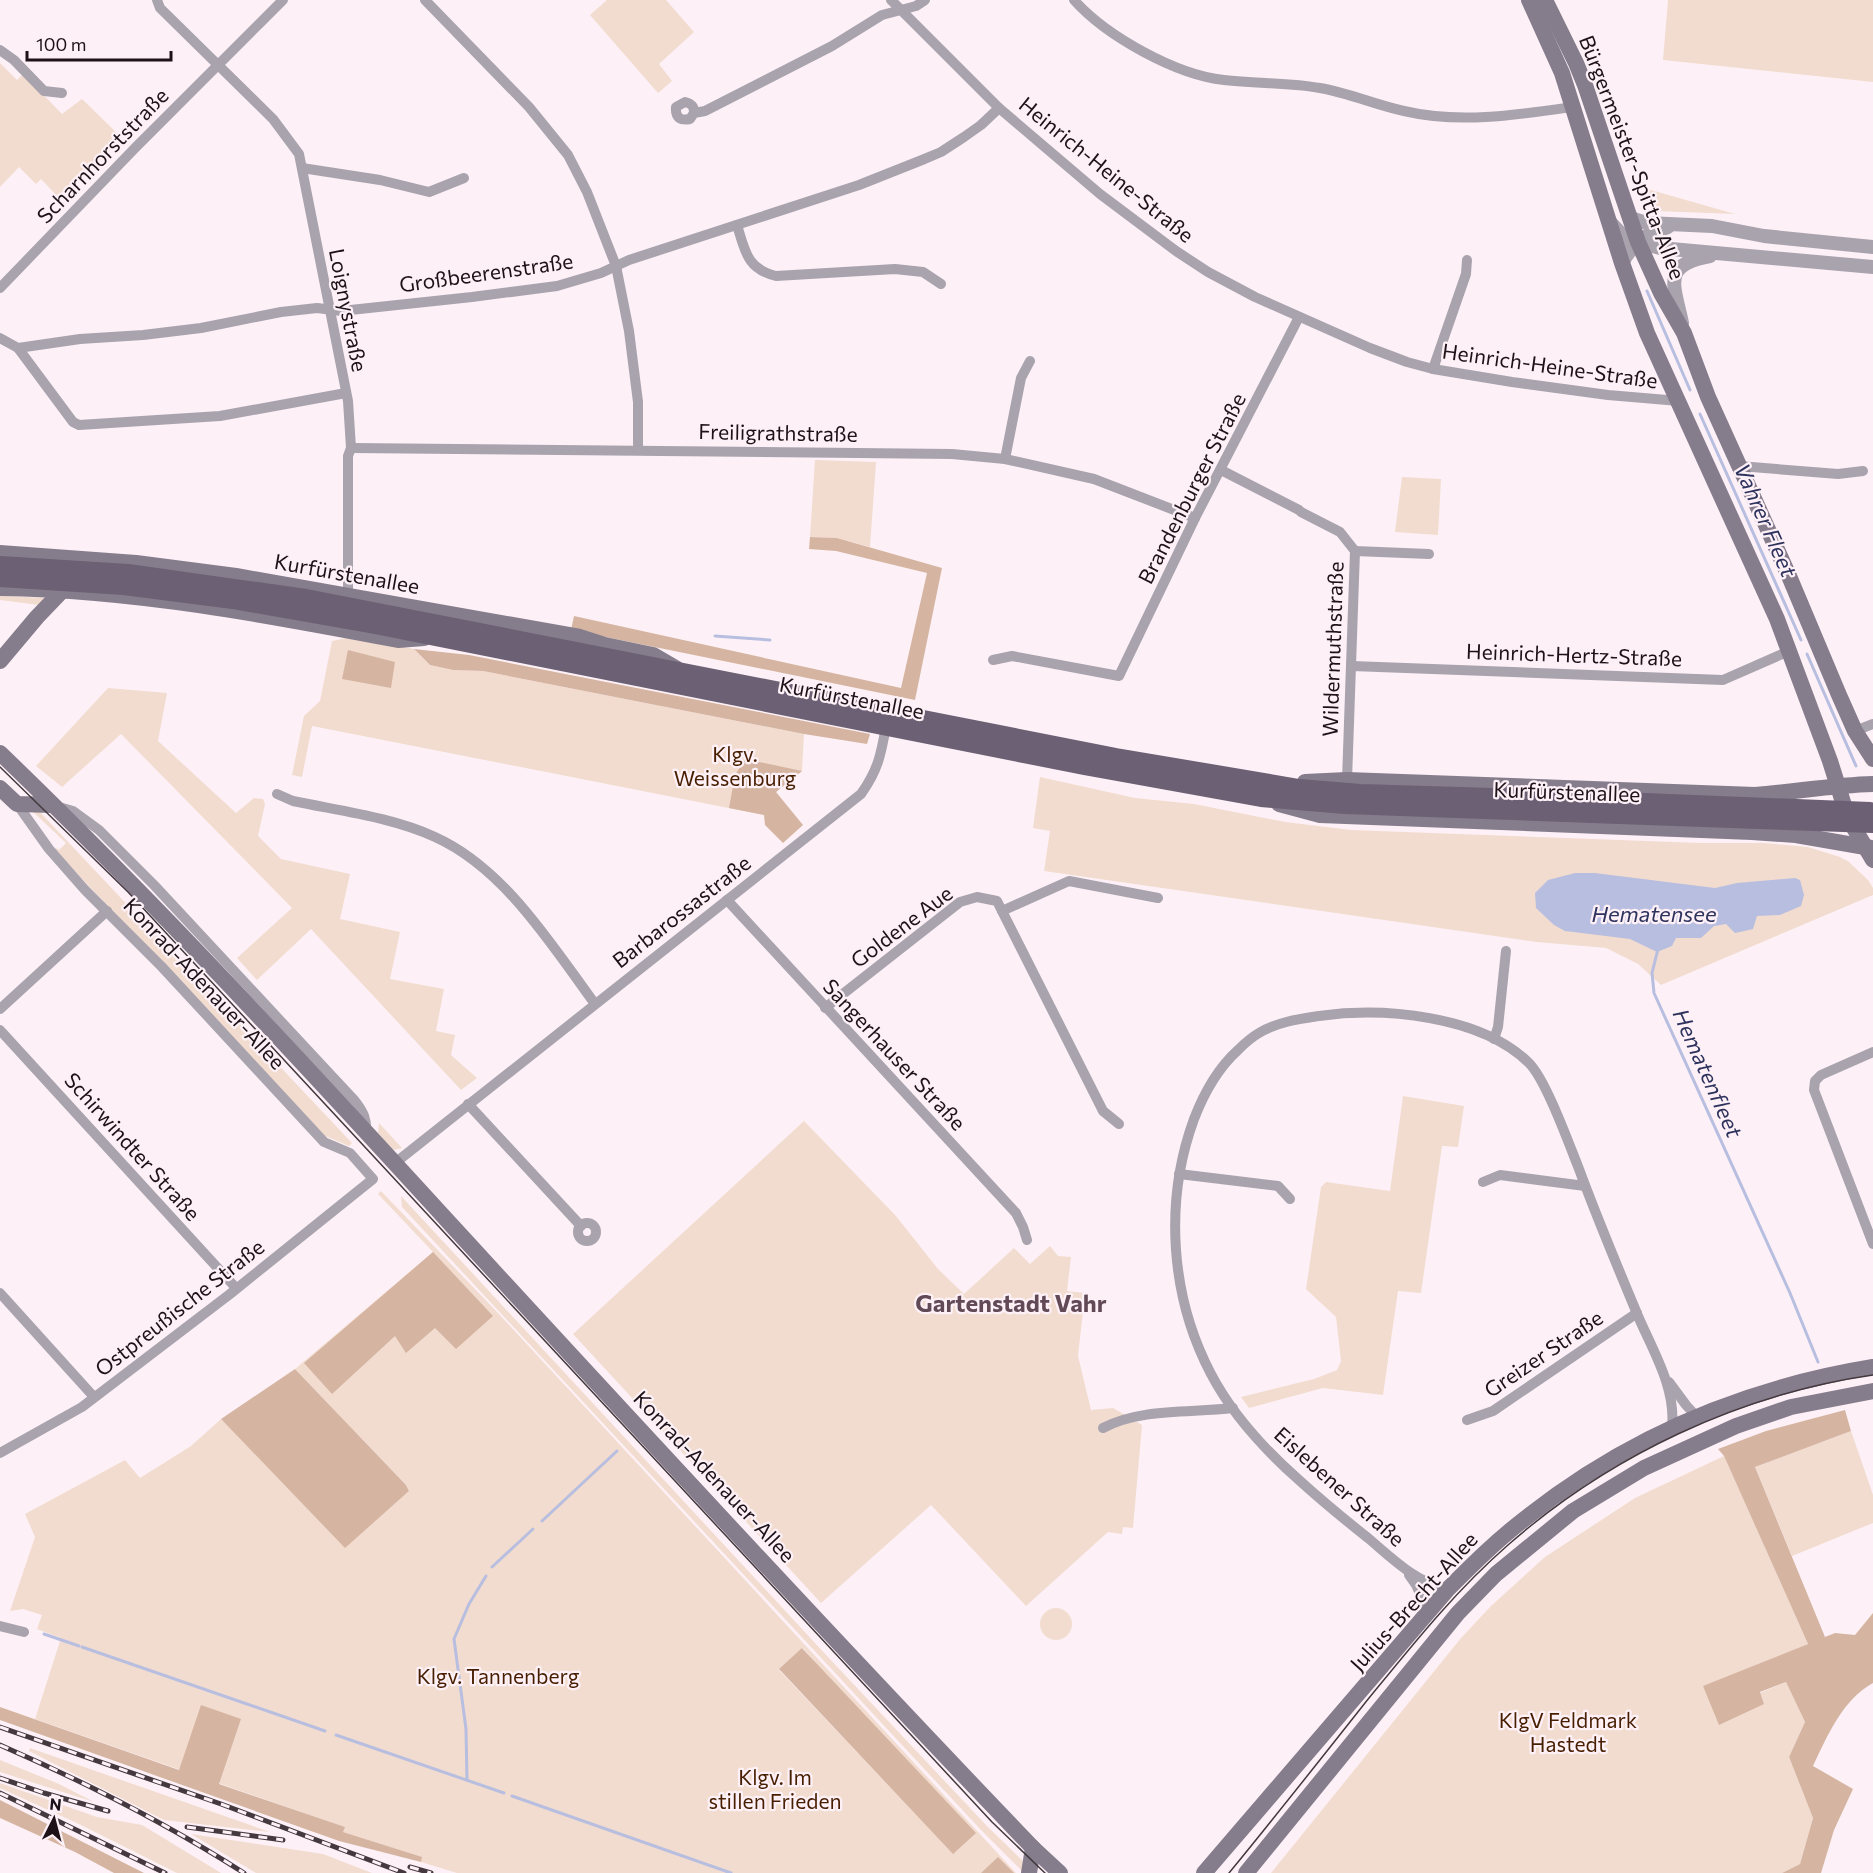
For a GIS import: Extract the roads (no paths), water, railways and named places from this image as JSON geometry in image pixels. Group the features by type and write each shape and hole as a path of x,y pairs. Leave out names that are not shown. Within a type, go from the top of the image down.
{"main road":[{"name":"Bürgermeister-Spitta-Allee","path":"1529,0 1562,73 1607,218 1647,333 1711,477 1777,619 1803,645 1873,759"},
{"name":"Bürgermeister-Spitta-Allee","path":"1545,0 1586,85 1638,242 1661,293 1684,333 1708,397 1789,576 1803,645 1838,785 1848,818 1870,852"},
{"path":"1679,401 1708,397"},
{"name":"Kurfürstenallee","path":"0,553 136,563 236,576 348,595 580,637 653,655 678,670"},
{"name":"Kurfürstenallee","path":"0,565 114,578 233,586 306,598 1116,757 1265,791 1320,815 1752,832 1796,835 1870,852"},
{"name":"Kurfürstenallee","path":"0,578 114,578 435,637 886,726 1345,806 1620,808 1872,815"},
{"name":"Kurfürstenallee","path":"0,588 139,597 230,609 398,640 435,637"},
{"path":"5,654 62,591"},
{"name":"Konrad-Adenauer-Allee","path":"0,753 136,886 849,1654 1033,1848 1060,1873"},
{"name":"Kurfürstenallee","path":"1265,791 1347,780 1755,795 1791,793 1838,785 1873,784"},
{"name":"Konrad-Adenauer-Allee","path":"0,788 17,804"},
{"path":"17,804 53,804"},
{"name":"Julius-Brecht-Allee","path":"1204,1873 1428,1611 1519,1522 1618,1454 1696,1416 1735,1401 1809,1379 1873,1367"},
{"name":"Julius-Brecht-Allee","path":"1246,1873 1458,1613 1496,1574 1573,1512 1644,1468 1736,1425 1791,1407 1873,1391"},
{"path":"1029,1873 1033,1848"}],"street":[{"name":"Loignystraße","path":"157,0 160,8 273,119 299,154 346,393 351,448 348,456 348,595"},
{"name":"Scharnhorststraße","path":"0,288 283,0"},
{"path":"425,0 529,107 568,155 587,192 616,266 634,369 638,402 639,450"},
{"name":"Heinrich-Heine-Straße","path":"891,0 999,108 1101,194 1176,251 1208,272 1299,317 1407,362 1433,369 1512,382 1608,395 1679,401"},
{"path":"694,113 705,111 832,46 882,15 916,6 925,0"},
{"path":"1074,0 1085,12 1138,49 1184,71 1222,80 1317,87 1404,111 1440,116 1478,117 1572,107"},
{"path":"0,50 14,60 44,91 62,93"},
{"name":"Großbeerenstraße","path":"18,348 80,339 201,328 281,312 317,308 341,311 557,286 859,185 941,152 981,125 999,108"},
{"path":"302,168 380,180 429,192 464,178"},
{"path":"1607,218 1618,233 1626,239 1660,248 1873,267"},
{"path":"1630,218 1647,223 1712,226 1817,242 1873,247"},
{"path":"737,225 746,255 756,268 765,274 776,276 895,268 923,272 941,284"},
{"path":"1622,263 1629,250 1650,232 1672,225"},
{"path":"1815,262 1817,242"},
{"path":"1684,333 1673,280 1677,268 1697,258 1721,254"},
{"path":"1433,369 1466,274 1467,260"},
{"name":"Brandenburger Straße","path":"993,660 1012,656 1119,676 1195,518 1299,317"},
{"path":"0,338 18,348 73,422 80,425 220,416 346,393"},
{"path":"1005,459 1021,378 1030,362"},
{"name":"Freiligrathstraße","path":"351,448 912,452 1005,459 1094,479 1195,518"},
{"path":"1738,466 1838,474 1863,471"},
{"name":"Wildermuthstraße","path":"1221,470 1340,532 1355,551 1347,780"},
{"path":"1355,551 1429,554"},
{"name":"Heinrich-Hertz-Straße","path":"1352,666 1723,680 1803,645"},
{"path":"1855,730 1873,724"},
{"name":"Barbarossastraße","path":"395,1163 861,794 874,776 886,726"},
{"path":"278,794 293,801 415,829 437,837 456,849 487,870 508,889 595,1004"},
{"name":"Konrad-Adenauer-Allee","path":"17,804 49,849 324,1142 350,1153 373,1179"},
{"path":"1119,1124 1103,1111 1002,911 1069,881 1158,898"},
{"name":"Goldene Aue","path":"825,1008 960,902 977,897 997,902 1002,911"},
{"name":"Sangerhauser Straße","path":"726,900 1016,1213 1027,1240"},
{"path":"0,1009 107,911"},
{"path":"1494,1039 1498,1027 1506,951"},
{"name":"Eislebener Straße","path":"1448,1589 1422,1581 1405,1570 1286,1468 1262,1444 1233,1408 1210,1373 1183,1298 1175,1248 1179,1174 1189,1133 1212,1080 1226,1061 1239,1049 1267,1029 1295,1019 1377,1012 1438,1020 1461,1026 1494,1039 1513,1050 1532,1066 1551,1101 1664,1374 1674,1412 1672,1427"},
{"name":"Schirwindter Straße","path":"0,1030 236,1288"},
{"path":"1873,1052 1821,1075 1815,1081 1814,1090 1873,1244"},
{"path":"468,1104 581,1226"},
{"path":"1179,1174 1278,1186 1290,1199"},
{"path":"1483,1182 1500,1175 1585,1186"},
{"name":"Ostpreußische Straße","path":"0,1452 68,1416 94,1397 373,1179"},
{"path":"0,1293 94,1397"},
{"name":"Greizer Straße","path":"1467,1420 1493,1411 1637,1313"},
{"name":"Eislebener Straße","path":"1664,1374 1696,1416"},
{"path":"1102,1428 1118,1419 1233,1408"},
{"name":"Eislebener Straße","path":"1405,1570 1416,1585 1428,1611"},
{"path":"0,1626 24,1632"}],"water":[{"name":"Hematensee","path":"1575,873 1595,873 1715,888 1737,883 1795,878 1800,880 1804,895 1801,906 1780,915 1757,916 1753,929 1735,933 1726,924 1714,926 1701,938 1676,938 1672,946 1657,952 1630,939 1565,931 1554,925 1536,908 1535,893 1548,880"}],"waterway":[{"name":"Vahrer Fleet","path":"1647,291 1690,390"},
{"name":"Vahrer Fleet","path":"1700,414 1801,640"},
{"path":"715,636 770,640"},
{"name":"Vahrer Fleet","path":"1807,654 1856,766"},
{"name":"Hematenfleet","path":"1658,949 1652,973 1654,993 1790,1293 1818,1362"},
{"path":"542,1521 617,1451"},
{"path":"492,1567 533,1529"},
{"path":"467,1780 466,1729 454,1639 469,1604 486,1576"},
{"path":"44,1634 79,1646"},
{"path":"82,1647 325,1731"},
{"path":"336,1735 504,1793"},
{"path":"512,1796 731,1873"}],"tram line":[{"path":"0,767 128,892 992,1822 1045,1873"},
{"path":"1229,1873 1433,1621 1488,1563 1547,1513 1633,1457 1678,1434 1774,1397 1823,1384 1873,1375"}],"railway":[{"path":"0,1727 221,1804 404,1873"},
{"path":"0,1745 125,1804 244,1873"},
{"path":"0,1778 108,1811"},
{"path":"0,1793 165,1873"},
{"path":"187,1827 283,1840"},
{"path":"410,1867 431,1873"}],"district":[{"name":"Gartenstadt Vahr","path":"1011,1302"}],"park label":[{"name":"Klgv. Weissenburg","path":"735,765"},
{"name":"Klgv. Tannenberg","path":"498,1675"},
{"name":"KlgV Feldmark Hastedt","path":"1568,1731"},
{"name":"Klgv. Im stillen Frieden","path":"775,1788"}]}
